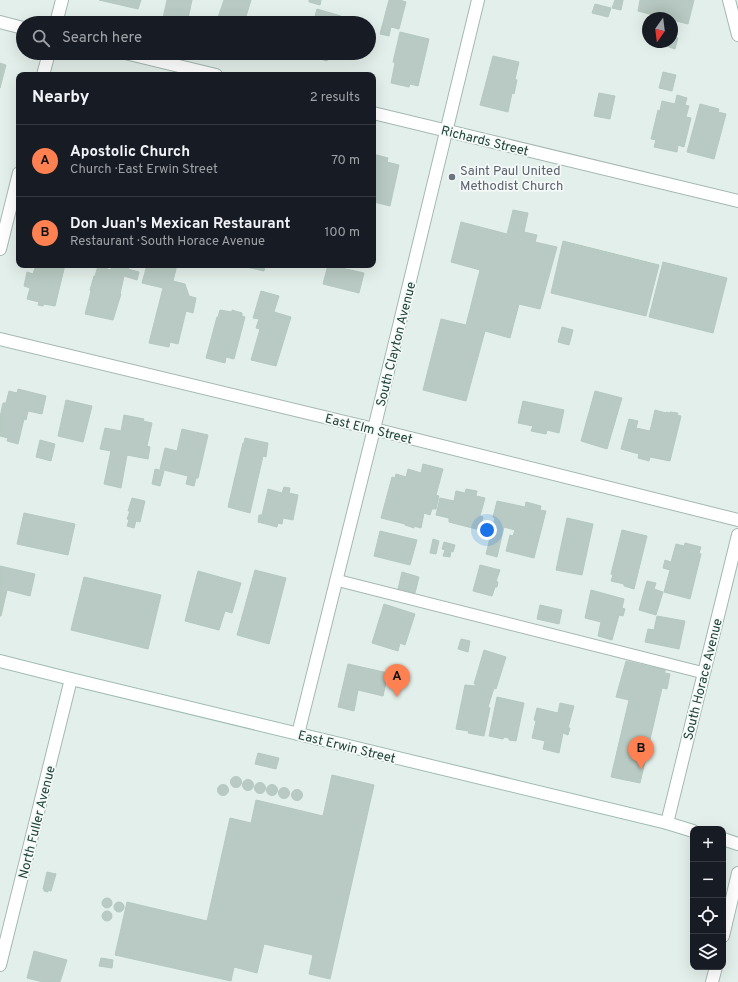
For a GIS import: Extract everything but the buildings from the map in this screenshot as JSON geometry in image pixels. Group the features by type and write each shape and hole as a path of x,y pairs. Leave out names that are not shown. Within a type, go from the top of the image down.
{"street":[{"path":"58,16 62,0"},
{"name":"South Clayton Avenue","path":"298,734 478,0"},
{"path":"729,0 738,35"},
{"path":"0,22 16,26"},
{"path":"44,72 47,60"},
{"path":"154,60 204,72"},
{"name":"Richards Street","path":"376,114 738,201"},
{"path":"0,249 16,184"},
{"name":"East Elm Street","path":"0,339 374,429 738,520"},
{"name":"South Horace Avenue","path":"667,823 738,535"},
{"name":"East Erwin Street","path":"0,661 71,680 667,823 690,830"},
{"name":"North Fuller Avenue","path":"0,965 71,680"},
{"path":"726,840 738,844"},
{"path":"723,934 738,873"},
{"path":"712,982 715,970"}],"lane":[{"path":"336,580 704,673"}],"place":[{"name":"Saint Paul United Methodist Church","path":"452,177"},
{"name":"Apostolic Church","path":"397,697"},
{"name":"Don Juan's Mexican Restaurant","path":"641,769"}]}
